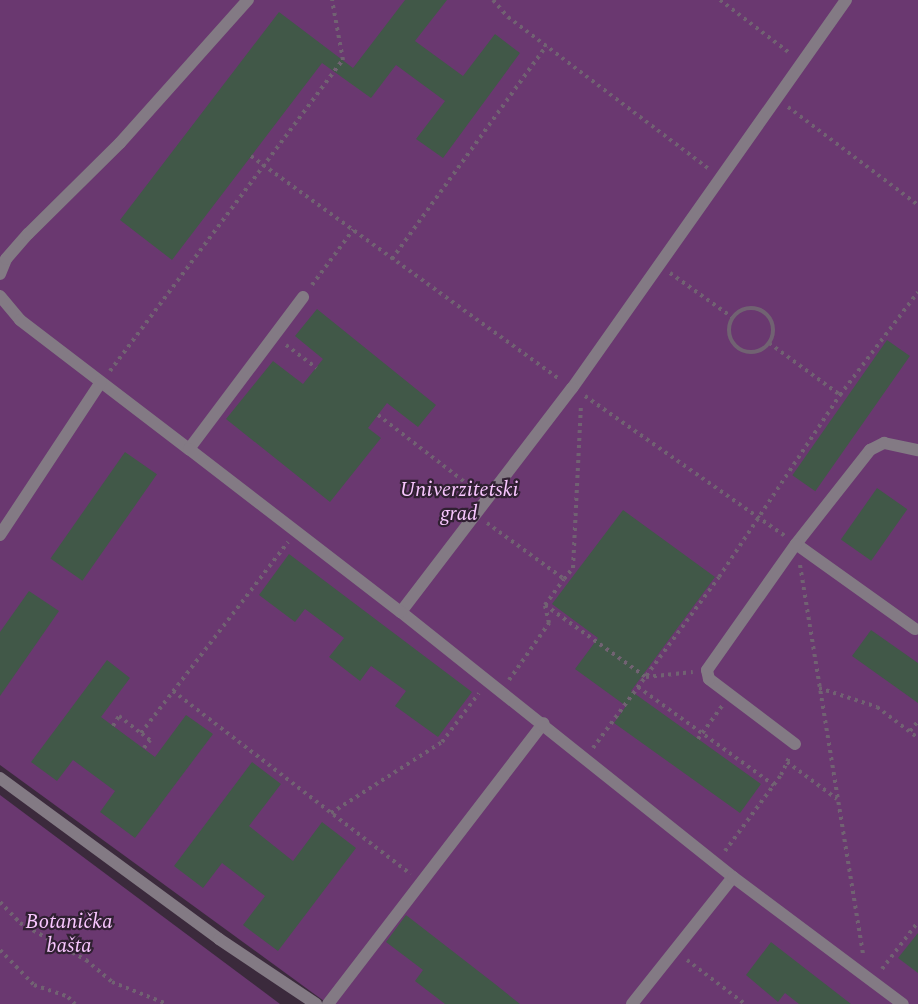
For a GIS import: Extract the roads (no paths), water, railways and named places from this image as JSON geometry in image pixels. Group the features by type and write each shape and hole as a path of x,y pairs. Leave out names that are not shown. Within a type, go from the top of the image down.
{"street":[{"path":"0,274 6,259 28,234 120,143 248,0"},
{"path":"400,612 477,516 572,388 722,179 846,0"},
{"path":"0,296 2,302 20,321 298,530 544,723 733,877 903,1004"},
{"path":"189,448 303,297"},
{"path":"0,535 101,382"},
{"path":"795,744 709,679 706,670 796,544 870,450 884,443 918,450"},
{"path":"796,544 915,629"},
{"path":"328,1004 544,723"},
{"path":"0,778 219,939 316,1004"},
{"path":"632,1004 733,877"}],"park label":[{"name":"Univerzitetski grad","path":"459,502"},
{"name":"Botanička bašta","path":"69,934"}]}
